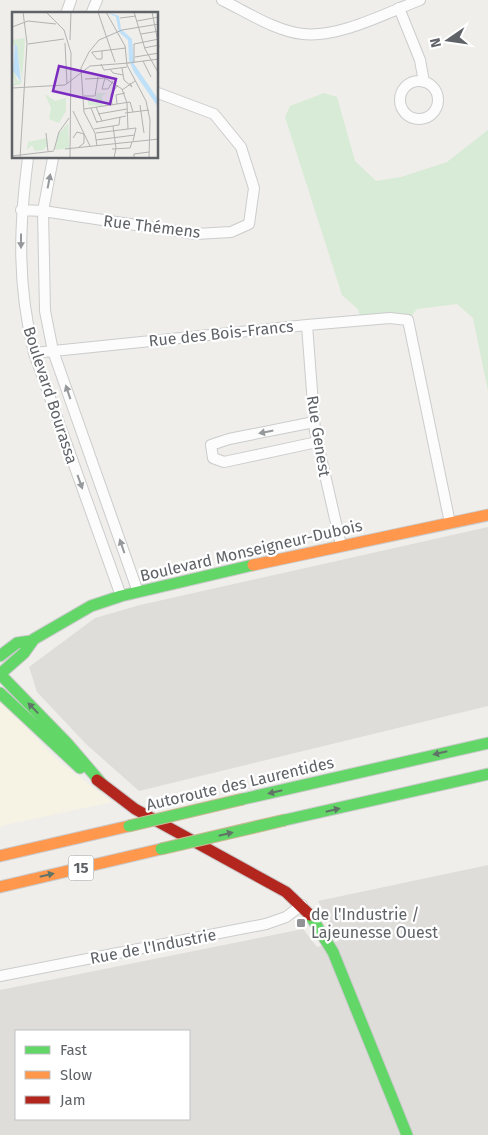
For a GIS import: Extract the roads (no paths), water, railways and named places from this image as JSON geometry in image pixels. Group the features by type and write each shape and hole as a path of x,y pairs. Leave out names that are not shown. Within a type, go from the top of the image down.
{"main road":[{"name":"Boulevard Monseigneur-Dubois","path":"0,656 17,642 31,641 90,606 120,596 488,515"},
{"name":"Boulevard Monseigneur-Dubois","path":"0,674 24,653 31,641"},
{"path":"0,674 86,763 103,785"},
{"path":"0,693 67,756 136,809 277,886 302,905 317,923 330,946 407,1135"},
{"name":"Autoroute des Laurentides","path":"0,856 488,743"},
{"name":"15","path":"0,887 488,774"}],"street":[{"path":"67,12 71,0"},
{"path":"92,12 96,0"},
{"path":"222,0 281,29 302,34 320,34 337,31 420,0"},
{"path":"400,8 420,60 424,82"},
{"name":"Rue Thémens","path":"21,210 43,211 196,234 231,232 249,224 254,188 241,147 214,114 159,93"},
{"name":"Boulevard Bourassa","path":"28,159 21,210 21,277 24,315 34,353 120,596"},
{"name":"Boulevard Bourassa","path":"54,159 43,211 45,311 53,351 138,592"},
{"name":"Rue des Bois-Francs","path":"34,353 307,325 390,318 408,320 450,523"},
{"name":"Rue Genest","path":"307,325 317,442 341,546"},
{"path":"314,422 229,439 211,445 212,458 224,462 317,442"},
{"name":"Rue de l'Industrie","path":"0,976 266,924 286,917 302,905"}],"place":[{"name":"de l'Industrie / Lajeunesse Ouest","path":"301,923"}]}
